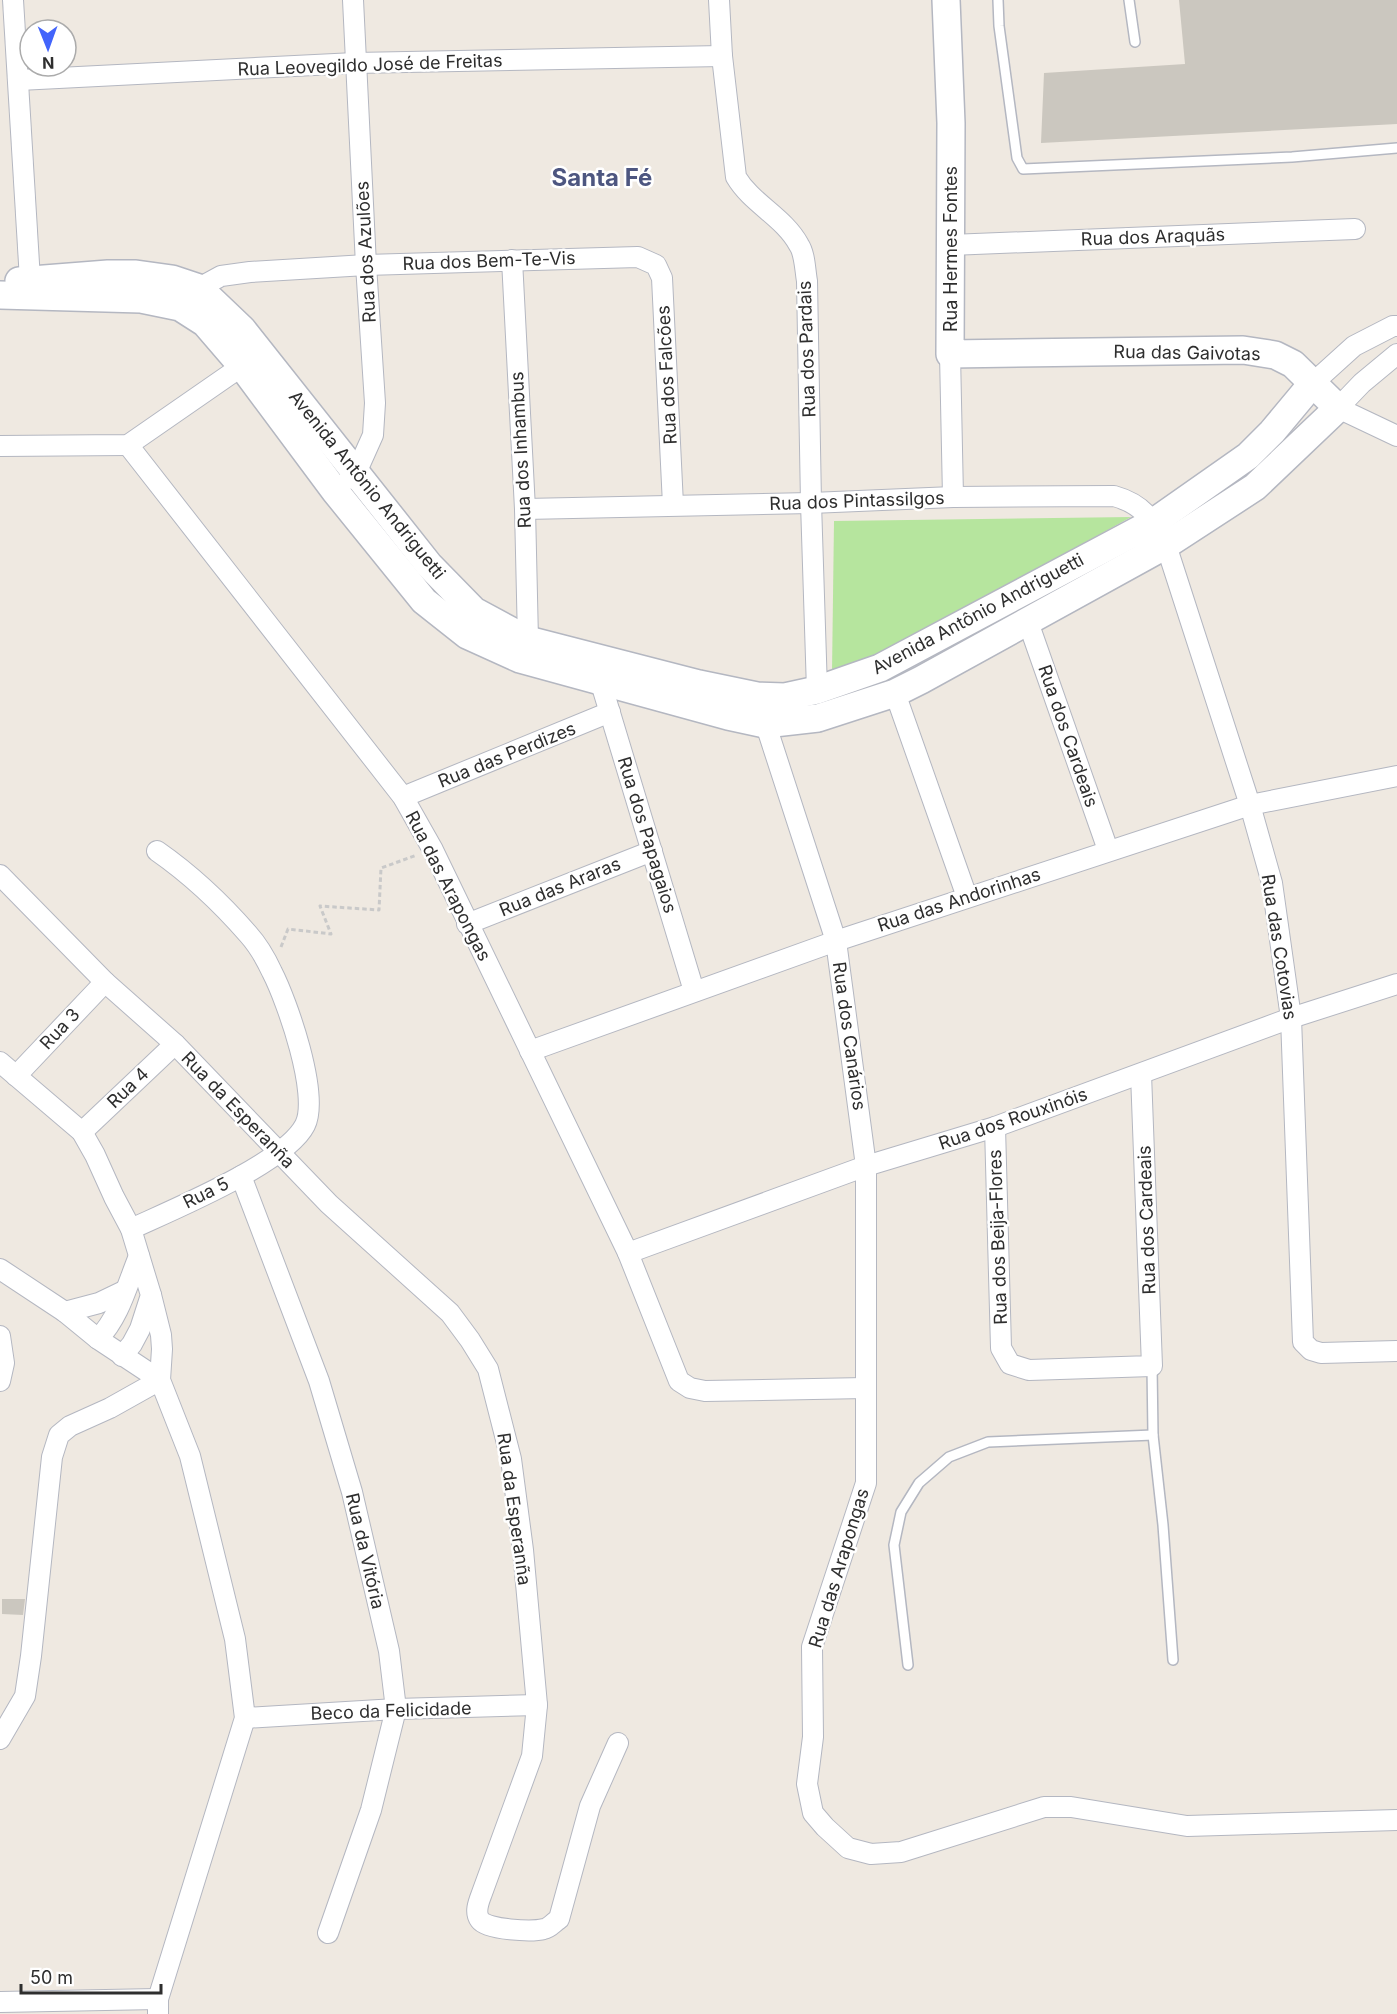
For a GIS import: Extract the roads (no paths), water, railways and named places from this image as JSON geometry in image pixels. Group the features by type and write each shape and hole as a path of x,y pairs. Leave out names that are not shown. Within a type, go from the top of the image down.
{"street":[{"path":"13,0 30,280"},
{"name":"Rua dos Azulões","path":"335,491 356,472 373,435 375,403 353,0"},
{"name":"Rua dos Pardais","path":"719,0 722,56 736,177 744,190 781,223 800,245 807,281 817,690"},
{"name":"Rua Hermes Fontes","path":"946,0 951,123 950,354 953,497"},
{"name":"Rua Leovegildo José de Freitas","path":"19,80 355,63 722,56"},
{"name":"Rua dos Araquãs","path":"950,245 1355,229"},
{"name":"Rua dos Bem-Te-Vis","path":"199,288 221,276 366,265 638,257"},
{"name":"Rua dos Falcões","path":"638,257 656,266 662,278 673,505"},
{"name":"Rua dos Inhambus","path":"512,260 525,509 528,640"},
{"name":"Avenida Antônio Andriguetti","path":"0,284 108,274 136,274 172,279 199,288 243,329 429,565 474,611 528,640 699,684 758,696 785,697 817,690 880,668 1255,487 1362,383 1397,354"},
{"name":"Avenida Antônio Andriguetti","path":"0,295 141,299 180,307 205,324 242,366 335,491 424,601 467,635 520,659 765,724 818,718 896,693 1028,622 1160,534 1248,456 1272,432 1312,384 1354,346 1397,326"},
{"name":"Rua das Gaivotas","path":"950,354 1244,350 1275,355 1293,364 1338,408 1397,436"},
{"path":"0,446 128,446 242,366"},
{"name":"Rua das Arapongas","path":"128,446 403,797 433,850 628,1253 679,1381 690,1388 705,1391 865,1388 866,1483 812,1647 813,1737 807,1784 813,1813 825,1827 848,1848 871,1854 901,1852 1044,1807 1071,1807 1187,1826 1397,1820"},
{"name":"Rua dos Pintassilgos","path":"525,509 811,503 953,497 1114,496 1135,504 1160,534"},
{"name":"Rua das Cotovias","path":"1160,534 1250,805 1272,883 1291,1017 1303,1342 1311,1350 1321,1353 1397,1350"},
{"name":"Rua dos Cardeais","path":"1028,622 1108,850"},
{"name":"Rua dos Papagaios","path":"600,680 694,991"},
{"path":"896,693 967,897"},
{"name":"Rua dos Canários","path":"758,696 765,724 836,940 866,1167 865,1388"},
{"name":"Rua das Perdizes","path":"403,797 610,712"},
{"name":"Rua das Andorinhas","path":"530,1051 836,940 1108,850 1250,805 1397,776"},
{"path":"157,850 186,871 248,934 272,972 303,1059 310,1098 306,1124 293,1142 280,1152"},
{"name":"Rua das Araras","path":"467,924 652,851"},
{"name":"Rua da Esperanña","path":"0,875 105,982 175,1044 329,1204 450,1313 488,1369 511,1459 523,1550 537,1705 532,1756 482,1893 477,1912 480,1921 488,1926 528,1931 547,1929 559,1919 590,1806 618,1743"},
{"name":"Rua 3","path":"16,1076 105,982"},
{"name":"Rua dos Rouxinóis","path":"628,1253 866,1167 995,1127 1291,1017 1397,984"},
{"name":"Rua 4","path":"82,1132 175,1044"},
{"path":"0,1062 82,1132 131,1229 161,1335 160,1380 190,1456 235,1639 245,1718 158,2006 0,2002"},
{"name":"Rua dos Cardeais","path":"1141,1074 1152,1366"},
{"name":"Rua dos Beija-Flores","path":"995,1127 1001,1348 1010,1364 1029,1370 1152,1366"},
{"name":"Rua 5","path":"131,1229 241,1176 280,1152"},
{"name":"Rua da Vitória","path":"241,1176 319,1381 352,1492 389,1651 396,1709 371,1810 328,1933"},
{"path":"98,1339 109,1328 118,1312 139,1256"},
{"path":"0,1269 65,1312 122,1356 160,1380"},
{"path":"65,1312 99,1303 124,1292"},
{"path":"122,1356 140,1329 151,1295"},
{"path":"0,1336 4,1363 0,1381"},
{"path":"0,1739 24,1696 31,1656 52,1457 59,1435 70,1426 110,1408 160,1380"},
{"name":"Beco da Felicidade","path":"245,1718 396,1709 537,1705"}],"lane":[{"path":"998,0 999,26 1017,158 1023,169 1292,157 1397,148"},
{"path":"1128,0 1135,42"},
{"path":"1152,1366 1153,1435 1163,1525 1173,1660"},
{"path":"908,1665 894,1545 901,1512 919,1484 949,1457 988,1442 1153,1435"}],"district":[{"name":"Santa Fé","path":"602,178"}]}
